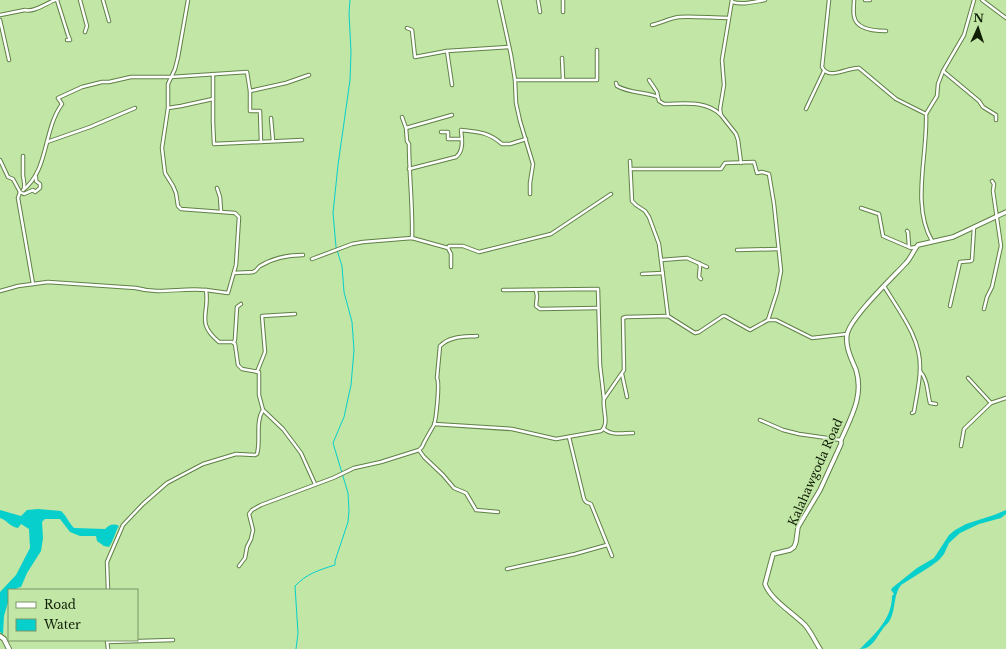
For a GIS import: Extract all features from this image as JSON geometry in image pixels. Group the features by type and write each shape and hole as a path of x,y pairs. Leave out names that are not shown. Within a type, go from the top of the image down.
{"main road":[{"path":"0,636 4,639 9,649"}],"street":[{"path":"0,15 33,10 45,2 56,0 70,38 70,40 67,40"},
{"path":"80,0 88,26 85,32"},
{"path":"103,0 109,21"},
{"path":"0,292 18,286 48,282 136,288 145,291 171,292 206,290 228,293 231,286 231,278 234,273 238,252 239,217 235,212 181,209 178,206 174,186 165,174 163,160 162,140 168,108 168,84 172,77 178,57 188,0"},
{"path":"499,0 510,47 515,80 516,103 533,164 530,194"},
{"path":"538,0 540,12"},
{"path":"563,0 563,12"},
{"path":"721,115 720,109 724,85 722,60 732,1 739,4 745,4 765,0"},
{"path":"829,0 822,67 824,71 829,74 859,68 896,99 926,114"},
{"path":"854,0 854,17 856,23 874,31 886,31"},
{"path":"865,0 870,0"},
{"path":"932,242 927,232 922,208 926,114 938,96 938,84 964,35 974,0"},
{"path":"982,0 1006,18"},
{"path":"652,24 678,17 729,18"},
{"path":"0,20 9,60"},
{"path":"407,28 412,30 415,57 447,51 510,47"},
{"path":"515,80 597,80 597,50"},
{"path":"447,51 452,85"},
{"path":"562,58 563,79"},
{"path":"806,109 824,71"},
{"path":"944,71 980,101 983,107 996,115 996,120"},
{"path":"33,284 18,198 20,192 31,184 44,157 48,134 54,121 55,114 62,104 58,98 102,82 131,77 172,77 247,72 250,91 250,111 260,111 261,142"},
{"path":"213,74 214,144 302,140"},
{"path":"250,91 309,76"},
{"path":"649,80 657,92 659,101 664,104 702,104 710,106 721,115 736,134 740,163"},
{"path":"616,83 617,86 623,89 658,97"},
{"path":"168,108 213,99"},
{"path":"46,142 90,128 135,108"},
{"path":"406,128 452,115"},
{"path":"402,117 409,144 412,238"},
{"path":"271,118 273,141"},
{"path":"409,169 456,157 459,154 462,139 461,130 483,132 493,136 502,144 510,144 526,140"},
{"path":"441,132 448,132 448,140 462,139"},
{"path":"23,156 25,182 23,190"},
{"path":"0,160 8,177 13,179 20,192 24,194 33,190 34,192 40,188 40,184 35,179 37,171"},
{"path":"630,161 632,201 645,211 649,217 659,244 668,316"},
{"path":"631,169 720,169 725,163 754,162 757,173 762,172 769,174 774,204 781,271 777,292 768,320"},
{"path":"984,309 987,297 992,287 1001,246 994,184 992,181"},
{"path":"217,188 220,197 221,211"},
{"path":"312,258 352,244 412,238 448,248 449,246 463,246 479,252 551,234 611,194"},
{"path":"861,208 878,214 883,236 911,248 953,237 1006,212"},
{"path":"950,306 960,262 972,260 974,226"},
{"path":"907,231 909,247"},
{"path":"627,398 622,373 624,361 623,318 668,316 695,333 725,316 750,330 768,320 776,320 812,338 847,334 849,328 861,312 908,261 916,247"},
{"path":"448,248 451,254 451,267"},
{"path":"737,250 778,249"},
{"path":"234,273 256,271 260,267 283,257 303,255"},
{"path":"661,260 686,258 707,267"},
{"path":"699,263 699,277 702,279"},
{"path":"642,274 663,273"},
{"path":"884,286 916,343 920,371 914,412 912,413"},
{"path":"434,424 512,429 550,439 602,431 604,429 606,421 600,365 598,289 502,290"},
{"path":"206,290 205,323 208,330 219,342 234,343"},
{"path":"536,291 536,306 540,309 598,308"},
{"path":"241,304 237,308 236,339 234,343 238,365 242,369 257,372"},
{"path":"295,314 262,316 265,352 257,372 259,372 259,395 263,410 283,429 301,453 315,484"},
{"name":"Kalahawgoda Road","path":"820,649 810,631 777,600 766,588 765,584 773,554 779,551 790,550 794,547 798,527 820,490 841,444 841,440 857,402 859,384 856,371 849,354 846,337 847,334"},
{"path":"239,566 245,558 246,547 251,539 253,530 249,514 252,510 354,468 382,462 419,450 434,424 439,381 440,346 453,338 477,336"},
{"path":"920,371 926,381 930,403 936,404"},
{"path":"604,399 622,373"},
{"path":"968,378 992,403"},
{"path":"960,446 964,429 992,403 1006,398"},
{"path":"108,589 107,562 123,525 143,504 167,483 203,464 236,454 257,454 259,424 263,410"},
{"path":"760,420 783,430 799,434 841,440"},
{"path":"604,429 608,433 614,434 633,433"},
{"path":"569,437 584,499 586,502 591,504 612,556"},
{"path":"419,450 424,457 443,474 454,488 466,493 476,510 498,512"},
{"path":"508,568 575,554 608,545"},
{"path":"138,641 173,640"},
{"path":"107,641 108,649"}],"water":[{"path":"38,509 61,511 74,528 105,529 111,525 119,526 109,547 104,546 97,541 96,536 80,536 70,532 60,519 45,519 42,522 43,538 41,551 27,573 21,587 16,589 8,589 8,602 4,616 3,634 0,632 0,592 16,575 30,548 29,529 21,524 18,528 15,527 0,518 0,510 21,516 27,510"},
{"path":"1006,510 1006,514 1001,518 979,524 960,533 949,543 944,554 939,560 901,585 898,589 892,616 889,621 871,645 864,649 860,649 877,632 886,619 892,596 894,594 891,590 892,588 917,568 934,558 949,535 955,530 966,524"}],"waterway":[{"path":"296,649 298,633 295,586 308,575 335,565 348,522 349,511 348,493 333,443 344,417 351,385 354,350 352,322 344,292 342,266 336,247 333,213 350,80 350,0"}]}
